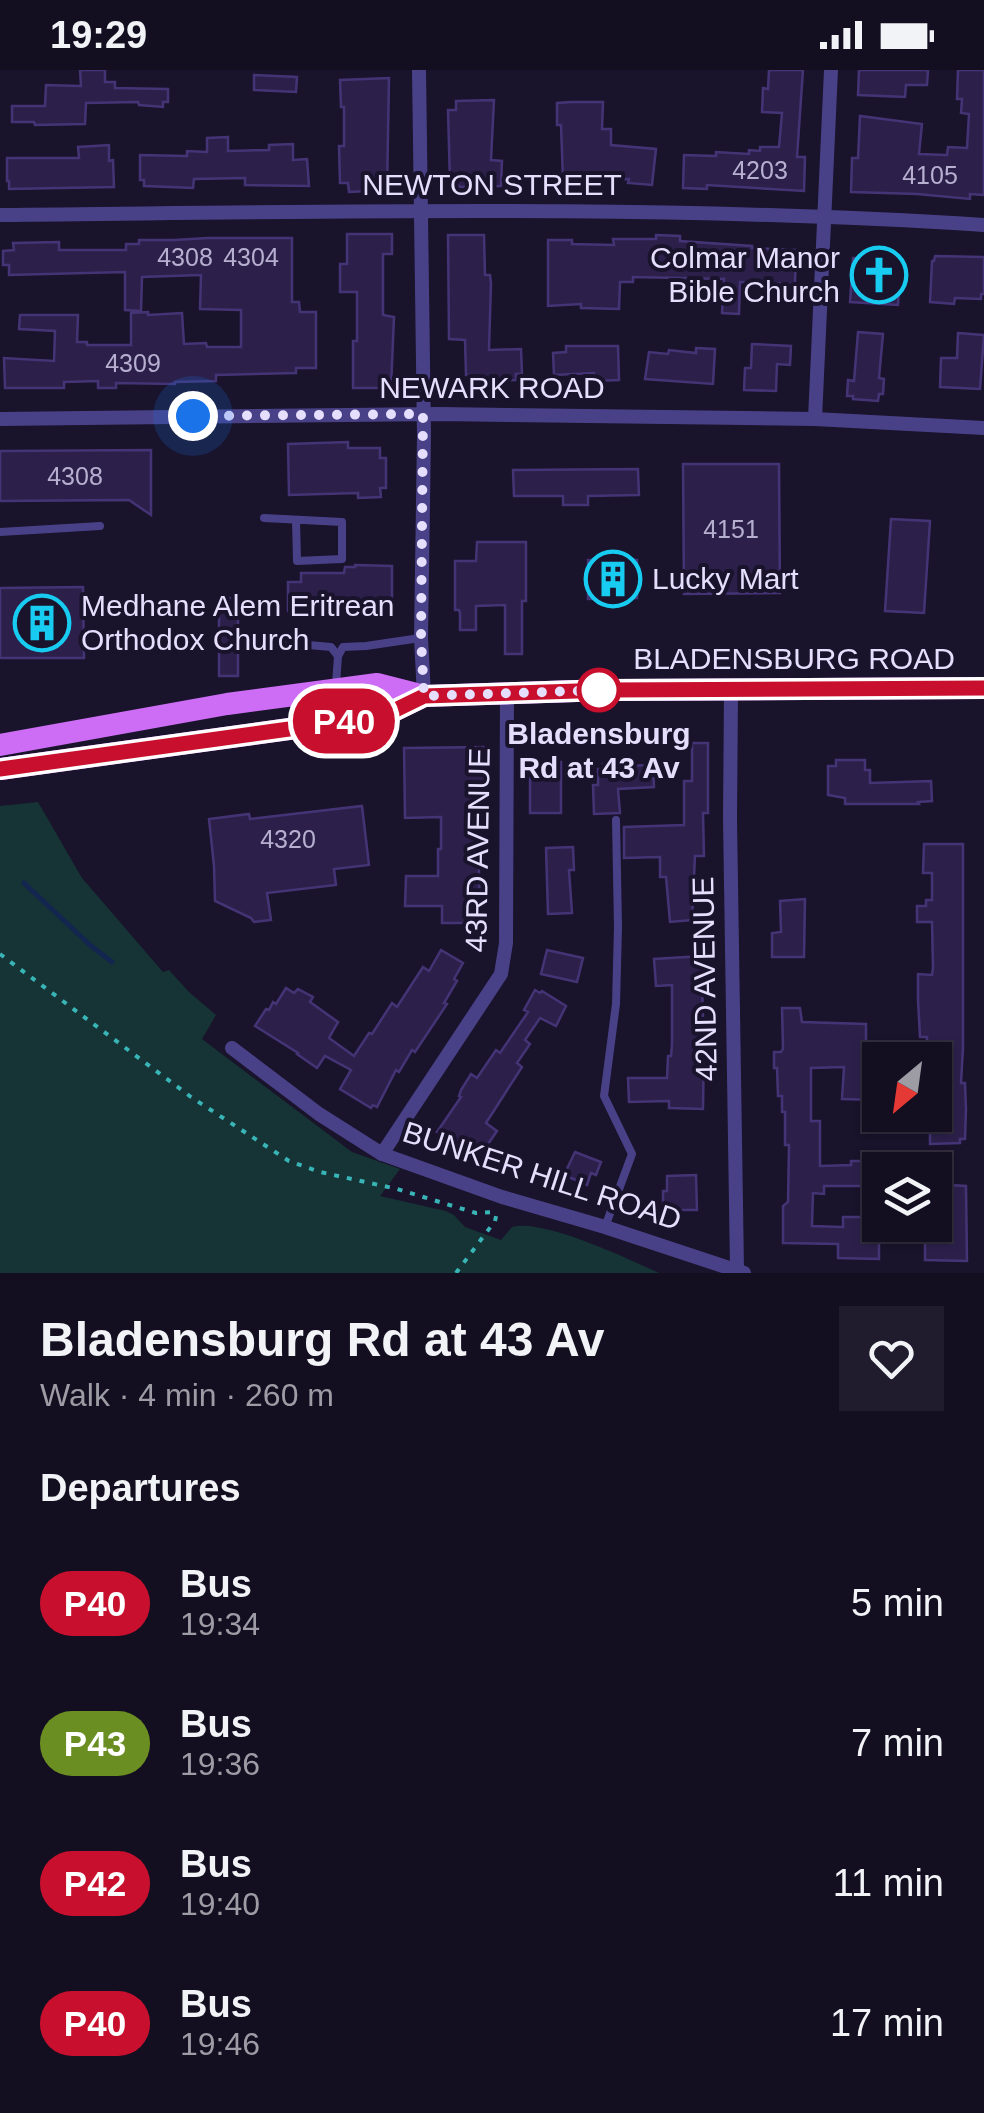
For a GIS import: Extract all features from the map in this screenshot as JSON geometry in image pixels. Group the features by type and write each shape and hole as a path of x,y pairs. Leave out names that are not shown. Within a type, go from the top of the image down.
{"main road":[{"name":"BLADENSBURG ROAD","path":"0,745 228,704 376,684 424,696 984,688"},
{"name":"BLADENSBURG ROAD","path":"0,769 383,716 424,696"}],"street":[{"path":"419,70 424,696"},
{"path":"815,420 831,70"},
{"name":"NEWTON STREET","path":"0,215 421,211 824,216 984,225"},
{"name":"NEWARK ROAD","path":"0,419 423,414 815,420 984,428"},
{"name":"42ND AVENUE","path":"731,690 730,820 741,1271"},
{"name":"43RD AVENUE","path":"382,1154 501,974 506,943 508,692"},
{"name":"BUNKER HILL ROAD","path":"232,1048 319,1114 382,1154 502,1197 741,1271"}],"lane":[{"path":"264,518 342,522 342,559 297,561 296,520"},
{"path":"0,532 100,526"},
{"path":"336,689 338,656 343,647 421,638"},
{"path":"264,641 331,647 338,656"},
{"path":"605,1227 632,1154 604,1096 616,1004 616,820"}],"path":[{"path":"0,954 191,1097 289,1161 476,1212 497,1212 488,1231 456,1273"}],"green space":[{"path":"38,802 82,878 163,972 169,970 216,1015 202,1039 352,1152 400,1169 380,1196 446,1211 465,1227 501,1240 512,1227 543,1228 659,1273 0,1273 0,806"}],"building":[{"path":"80,70 105,70 105,82 115,82 115,88 168,89 168,102 163,102 163,107 138,102 86,103 85,124 12,122 12,106 45,106 46,85 81,86"},
{"path":"769,70 803,70 797,157 805,157 804,191 707,185 707,189 683,188 684,155 749,154 749,150 760,151 760,147 779,147 782,113 762,112"},
{"path":"859,70 928,70 927,85 906,85 905,97 858,95"},
{"path":"958,70 984,70 984,195 970,194 970,199 851,192 852,158 858,158 860,116 922,124 919,154 947,155 948,147 967,148 969,114 961,113 962,99 957,99"},
{"path":"254,75 297,77 296,92 254,90"},
{"path":"389,78 387,190 349,192 348,183 340,183 344,107 340,80"},
{"path":"494,100 491,160 502,161 501,186 450,184 448,110 456,110 456,101"},
{"path":"603,102 602,129 611,129 611,145 656,149 652,185 628,183 629,179 563,180 557,103"},
{"path":"228,137 228,151 269,150 269,145 293,144 293,160 307,159 309,186 245,185 245,178 194,179 193,188 144,186 144,180 140,180 140,155 187,156 187,151 207,152 207,138"},
{"path":"109,145 114,187 9,189 7,158 79,158 78,147"},
{"path":"347,234 392,234 392,254 383,254 383,315 394,317 391,388 353,388 357,292 340,292 340,264 347,264"},
{"path":"448,235 484,235 485,275 490,275 491,283 489,350 521,349 522,374 516,374 516,380 472,381 472,375 466,375 465,340 449,339"},
{"path":"656,235 680,236 680,241 796,250 795,284 740,282 739,314 722,313 724,279 633,277 633,282 620,282 619,309 581,308 581,304 548,306 548,240 614,245 613,239 656,239"},
{"path":"292,238 292,302 299,302 300,312 316,312 316,368 296,368 296,373 216,375 216,381 116,383 116,388 98,388 98,381 64,382 64,388 5,388 4,358 54,361 55,331 19,329 20,315 78,315 77,342 131,345 131,313 182,313 184,344 241,347 241,310 200,309 201,275 142,277 141,311 125,310 125,272 9,275 9,265 3,265 3,251 14,250 13,243 59,242 59,250 126,250 126,244 139,244 139,240"},
{"path":"935,256 984,257 981,299 955,298 954,304 930,302"},
{"path":"853,258 875,258 880,265 900,266 898,305 850,302"},
{"path":"858,332 883,334 879,378 884,379 883,394 879,394 878,401 847,396 848,380 854,381"},
{"path":"958,333 984,335 980,389 940,387 941,358 957,358"},
{"path":"752,344 791,346 790,365 777,364 776,391 744,390 745,368 751,368"},
{"path":"566,346 618,346 619,380 594,381 594,373 554,375 553,353 566,352"},
{"path":"696,348 715,349 713,384 645,379 649,352 696,353"},
{"path":"348,442 348,448 380,448 380,458 386,458 386,488 380,488 381,497 358,498 358,493 289,495 288,444"},
{"path":"151,450 151,515 129,500 0,501 0,451"},
{"path":"683,464 779,464 780,593 684,594"},
{"path":"638,469 639,495 588,496 588,505 563,505 563,496 514,496 513,470"},
{"path":"891,519 930,521 924,613 885,611"},
{"path":"477,542 526,542 522,654 505,654 505,605 476,606 476,630 460,630 460,613 455,610 455,561 476,561"},
{"name":"Lucky Mart","path":"588,560 637,560 637,598 588,599"},
{"path":"392,566 392,610 288,611 288,582 301,582 301,573 344,573 345,567"},
{"name":"Medhane Alem Eritrean Orthodox Church","path":"83,587 84,658 0,658 0,588"},
{"path":"219,598 238,598 238,676 219,676"},
{"path":"692,743 708,743 704,856 695,856 692,920 670,922 666,877 660,877 660,857 624,858 624,827 684,825 684,781 692,781"},
{"path":"484,747 485,816 478,816 480,923 442,923 442,906 405,906 406,876 438,876 441,817 405,818 404,748"},
{"path":"836,760 865,760 870,783 931,781 932,801 845,804 845,798 828,795 828,766 836,766"},
{"path":"530,762 561,762 561,813 530,813"},
{"path":"603,764 653,765 654,787 618,789 620,813 594,814 593,785 598,785 598,769 604,769"},
{"path":"362,806 369,865 334,869 336,885 267,893 271,920 254,922 215,901 209,819 249,814 250,819"},
{"path":"924,844 963,844 961,1083 965,1083 966,1109 965,1139 960,1139 960,1143 930,1144 930,1132 952,1132 952,1042 927,1042 927,1037 920,1037 918,974 932,975 933,968 932,922 917,922 917,906 926,906 926,900 932,900 932,873 923,873"},
{"path":"573,847 574,870 569,870 572,913 548,914 546,848"},
{"path":"805,899 804,957 772,957 772,933 781,932 780,901"},
{"path":"441,950 463,963 454,979 457,981 444,1003 447,1004 415,1052 412,1050 399,1072 396,1070 377,1107 371,1108 340,1089 351,1070 325,1056 317,1068 255,1026 286,988 294,993 298,989 313,997 310,1002 338,1022 329,1038 354,1056 392,1003 397,1007 423,967 429,971"},
{"path":"547,950 583,958 577,982 541,974"},
{"path":"701,956 703,1109 669,1108 669,1101 629,1102 628,1078 667,1078 671,1056 672,985 656,986 654,959"},
{"path":"535,990 566,1006 556,1026 540,1018 525,1040 530,1044 517,1063 522,1067 486,1123 497,1131 484,1150 477,1151 458,1142 456,1145 437,1132 461,1097 471,1074 477,1078 496,1050 500,1053 528,1012 524,1010"},
{"path":"782,1008 800,1008 802,1022 866,1024 866,1042 862,1042 862,1100 842,1099 844,1067 811,1068 811,1121 820,1121 820,1166 862,1161 862,1186 824,1186 824,1194 813,1193 812,1226 843,1227 843,1217 862,1217 862,1242 879,1242 879,1259 838,1258 838,1244 783,1243 789,1145 785,1145 785,1112 782,1096 778,1096 774,1052 783,1049"},
{"path":"575,1152 601,1162 587,1185 564,1175"},
{"path":"696,1175 697,1210 663,1207 667,1176"},
{"path":"952,1185 966,1186 967,1261 925,1260 925,1242 952,1242"}],"waterway":[{"path":"24,883 112,962"}],"bus line":[{"name":"P40","path":"0,769 383,716 424,696 607,690 984,688"}],"place":[{"name":"Colmar Manor Bible Church","path":"879,275"},
{"name":"Lucky Mart","path":"613,579"},
{"name":"Medhane Alem Eritrean Orthodox Church","path":"42,623"},
{"name":"Bladensburg Rd at 43 Av","path":"599,690"}],"route":[{"path":"193,416 423,414 424,696 607,690 599,690"}]}
